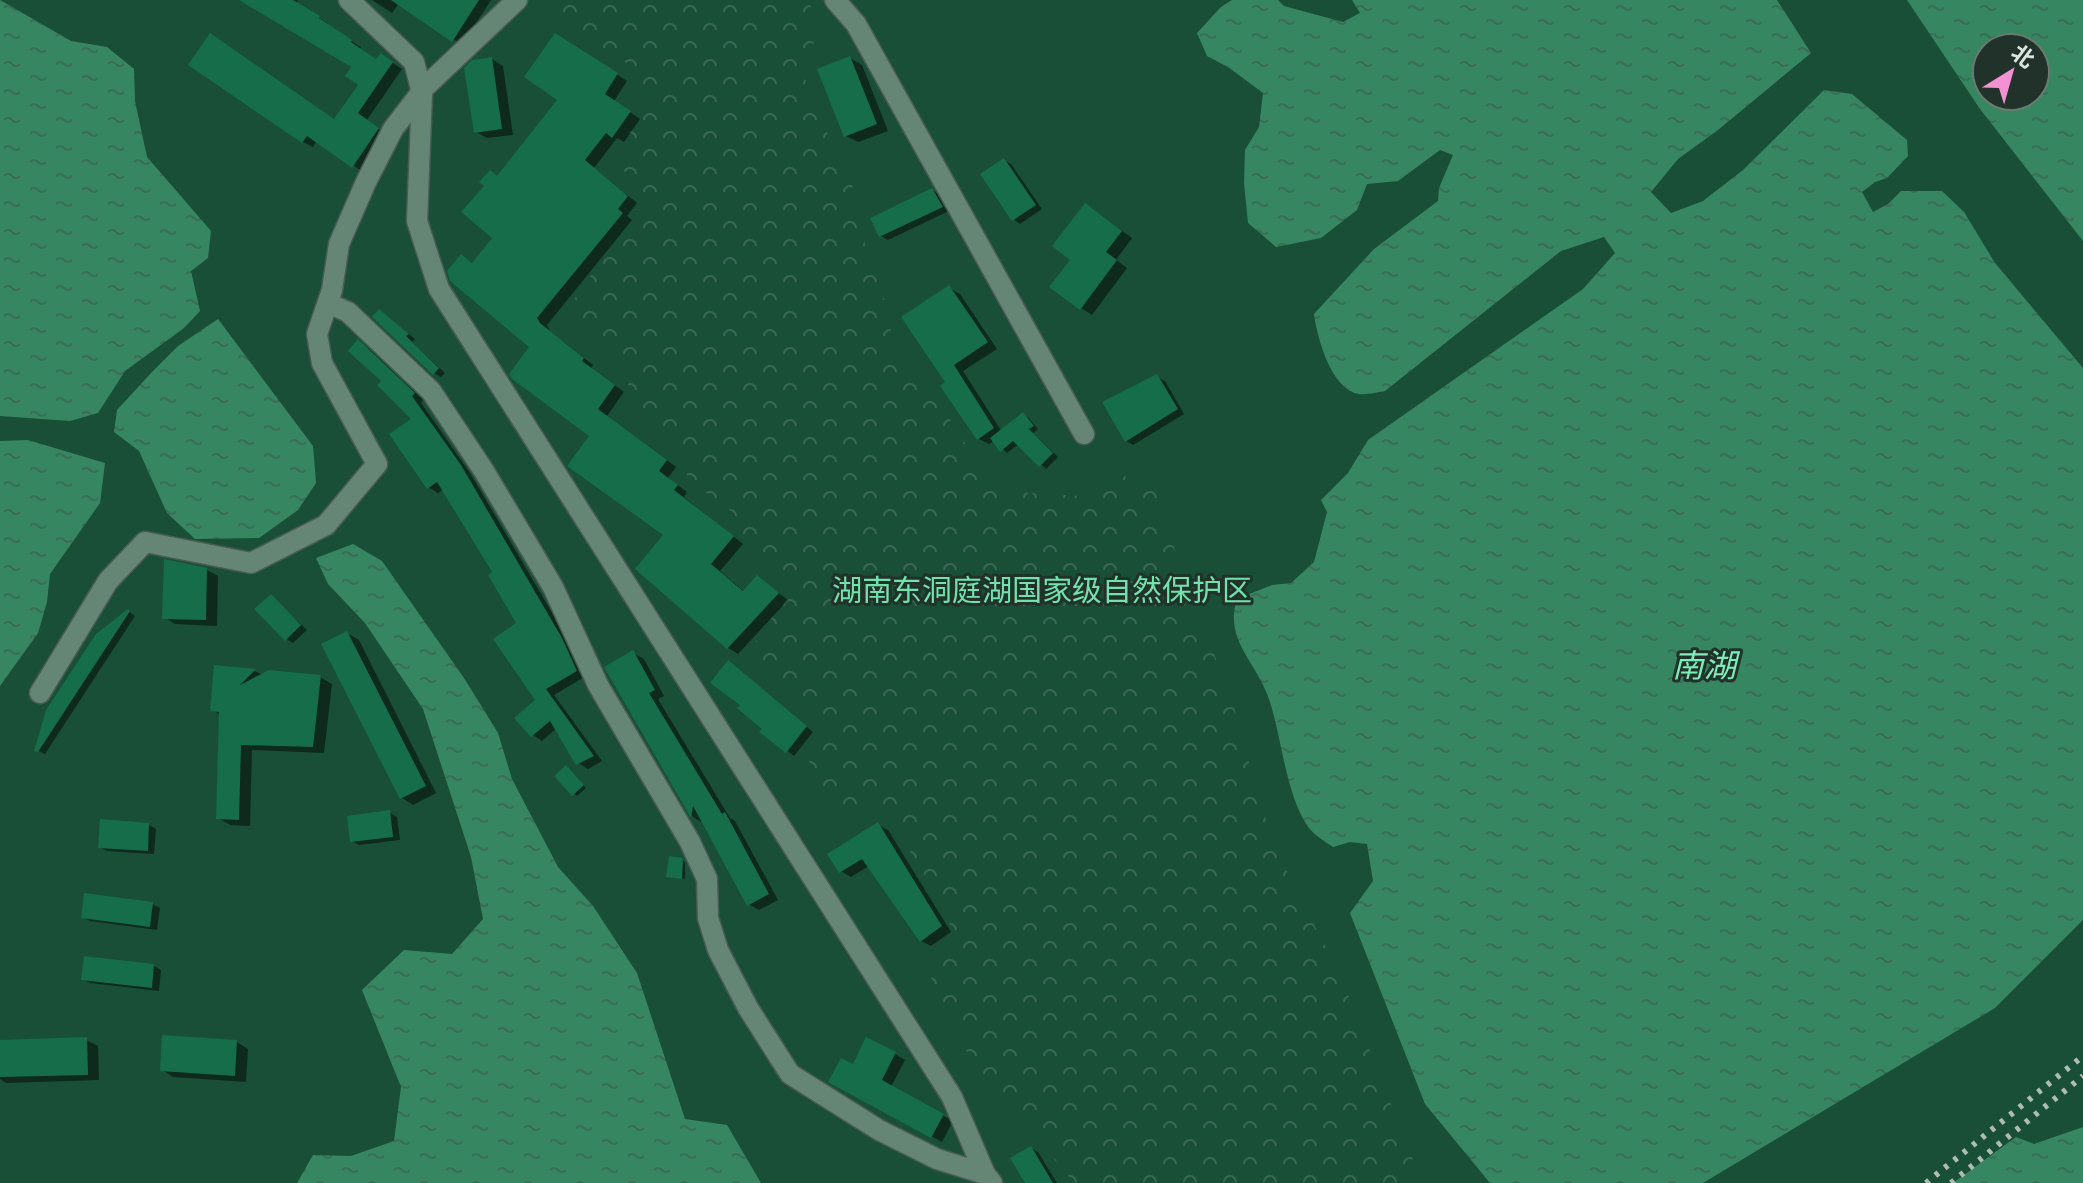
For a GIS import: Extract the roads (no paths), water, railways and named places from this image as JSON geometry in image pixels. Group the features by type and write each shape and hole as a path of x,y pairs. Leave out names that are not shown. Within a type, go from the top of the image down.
{"street":[{"path":"349,0 414,62 422,93 417,221 439,289 952,1097 989,1178"},
{"path":"40,693 108,581 145,542 251,563 326,525 377,464 322,363 317,334 328,303 339,244 393,129 426,86 517,0"},
{"path":"835,0 856,24 1084,434"},
{"path":"328,303 348,312 431,391 484,471 553,587 598,685 690,842 707,879 708,918 718,950 748,1008 790,1074 879,1130 937,1159 989,1178"}],"water":[{"path":"0,0 71,41 107,47 134,69 135,101 147,157 211,231 208,258 191,271 200,311 184,328 125,371 98,413 70,421 0,416"},
{"name":"南湖","path":"1232,0 1278,0 1284,6 1343,22 1360,13 1352,0 1777,0 1811,53 1678,159 1651,192 1671,213 1703,201 1743,170 1824,90 1852,94 1907,140 1908,156 1887,178 1862,192 1873,212 1888,204 1901,191 1942,191 1964,212 1995,263 2083,368 2083,920 1995,1008 1703,1183 1490,1183 1425,1104 1350,913 1373,881 1367,844 1350,842 1333,847 1309,828 1294,799 1268,696 1243,649 1235,626 1237,599 1272,585 1291,583 1314,562 1327,512 1321,500 1348,473 1368,440 1583,289 1615,253 1604,237 1561,251 1385,391 1359,394 1349,390 1333,373 1327,361 1314,314 1374,249 1438,201 1439,188 1453,155 1440,150 1398,181 1367,184 1357,210 1321,238 1276,247 1248,223 1244,183 1245,150 1259,127 1263,93 1207,56 1197,33 1221,7"},
{"path":"1907,0 2083,0 2083,241 1982,112 2051,112 2051,32 1971,32 1971,96"},
{"path":"218,319 313,446 316,483 298,510 259,538 195,539 167,513 139,451 114,432 117,410 178,346"},
{"path":"28,440 105,463 100,503 50,574 47,602 38,633 0,686 0,441"},
{"path":"353,544 382,561 464,678 498,733 512,779 558,867 593,906 637,973 685,1119 727,1125 761,1183 297,1183 313,1155 351,1156 394,1141 401,1087 362,990 404,950 452,954 483,919 471,857 423,709 365,623 328,584 316,558"},
{"path":"2083,1127 2083,1183 1953,1183 2016,1137 2034,1144"}],"railway":[{"path":"1926,1183 2083,1056"},
{"path":"1951,1183 2083,1076"}],"park label":[{"name":"湖南东洞庭湖国家级自然保护区","path":"1042,592"}]}
